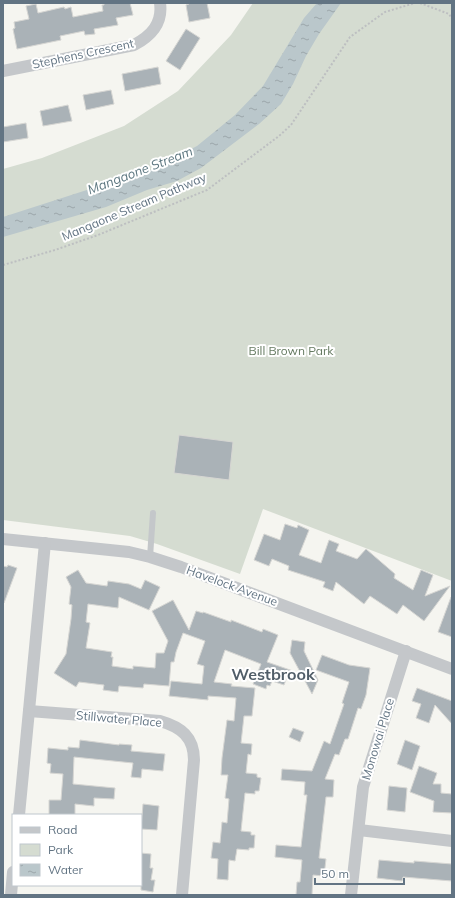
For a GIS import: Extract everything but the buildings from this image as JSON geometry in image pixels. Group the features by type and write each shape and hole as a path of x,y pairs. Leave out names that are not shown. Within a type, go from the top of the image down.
{"street":[{"name":"Stephens Crescent","path":"3,71 134,45 151,34 157,25 160,17 160,3"},
{"name":"Havelock Avenue","path":"3,539 110,549 150,557 452,669"},
{"path":"19,814 45,543"},
{"name":"Monowai Place","path":"351,895 363,788 406,651"},
{"name":"Stillwater Place","path":"30,711 160,721 179,728 185,734 191,743 194,752 194,760 182,895"},
{"path":"359,830 452,841"},
{"path":"11,895 12,884"}],"lane":[{"path":"150,557 153,513"}],"path":[{"name":"Mangaone Stream Pathway","path":"3,265 55,250 98,235 206,190 279,136 291,125 350,38 384,12 415,3"},
{"path":"420,3 449,14 452,19"}],"green space":[{"name":"Bill Brown Park","path":"253,3 452,3 452,581 263,509 240,574 157,544 130,536 3,520 3,169 42,158 124,126 178,91 231,35"}],"water":[{"path":"317,3 341,3 319,34 281,104 259,124 201,168 177,181 147,190 106,207 3,237 3,217 152,169 197,146 235,115 263,86 304,18"}],"district":[{"name":"Westbrook","path":"273,674"}],"water label":[{"name":"Mangaone Stream","path":"140,170"}]}
